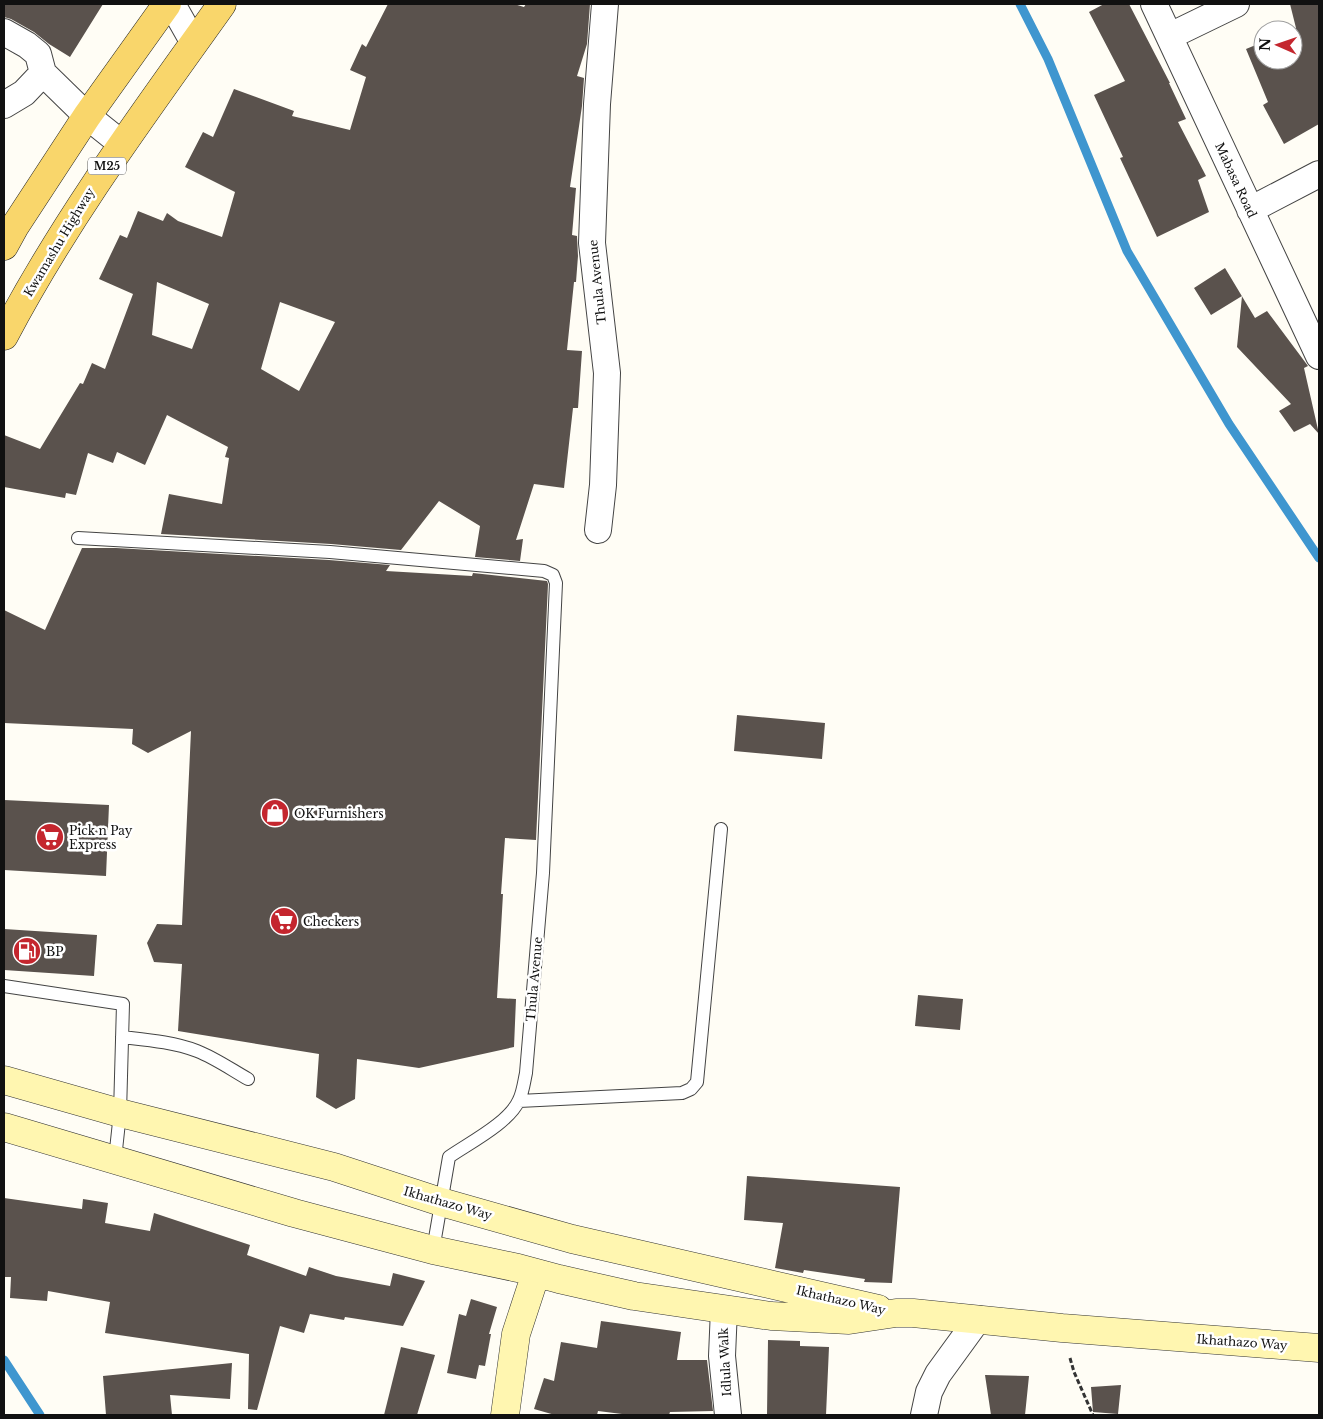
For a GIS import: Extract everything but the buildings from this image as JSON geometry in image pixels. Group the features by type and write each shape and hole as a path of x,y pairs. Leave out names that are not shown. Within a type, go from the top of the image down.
{"main road":[{"path":"4,246 87,116 167,4"},
{"name":"Kwamashu Highway","path":"4,336 57,243 122,144 222,4"}],"street":[{"path":"172,4 194,43"},
{"name":"Thula Avenue","path":"598,530 603,485 608,373 592,244 597,104 605,4"},
{"name":"Mabasa Road","path":"1154,4 1319,356"},
{"path":"1170,36 1236,4"},
{"path":"4,32 27,45 38,54 43,73 87,116 122,144"},
{"path":"4,105 24,93 43,73"},
{"path":"1250,210 1319,174"},
{"name":"Ikhathazo Way","path":"4,1080 120,1113 334,1167 441,1202 572,1239 896,1313 1319,1348"},
{"name":"Ikhathazo Way","path":"4,1127 294,1213 433,1250 634,1296 772,1316 849,1320 896,1313"},
{"path":"505,1415 516,1334 536,1273"},
{"name":"Idlula Walk","path":"724,1309 722,1356 728,1415"},
{"path":"924,1415 929,1392 938,1374 978,1319"}],"lane":[{"name":"Thula Avenue","path":"78,538 330,552 548,572 553,575 556,583 543,873 526,1073 519,1101 508,1115 497,1125 449,1157 433,1250"},
{"path":"519,1101 682,1093 697,1082 721,829"},
{"path":"4,986 123,1004 120,1113 115,1159"},
{"path":"122,1037 166,1042 200,1052 248,1079"}],"path":[{"path":"1062,1328 1074,1372 1093,1415"}],"waterway":[{"path":"1020,4 1048,59 1127,251 1229,424 1319,558"},
{"path":"4,1360 40,1415"}],"place":[{"name":"OK Furnishers","path":"275,813"},
{"name":"Pick n Pay Express","path":"50,837"},
{"name":"Checkers","path":"284,921"},
{"name":"BP","path":"27,951"}]}
